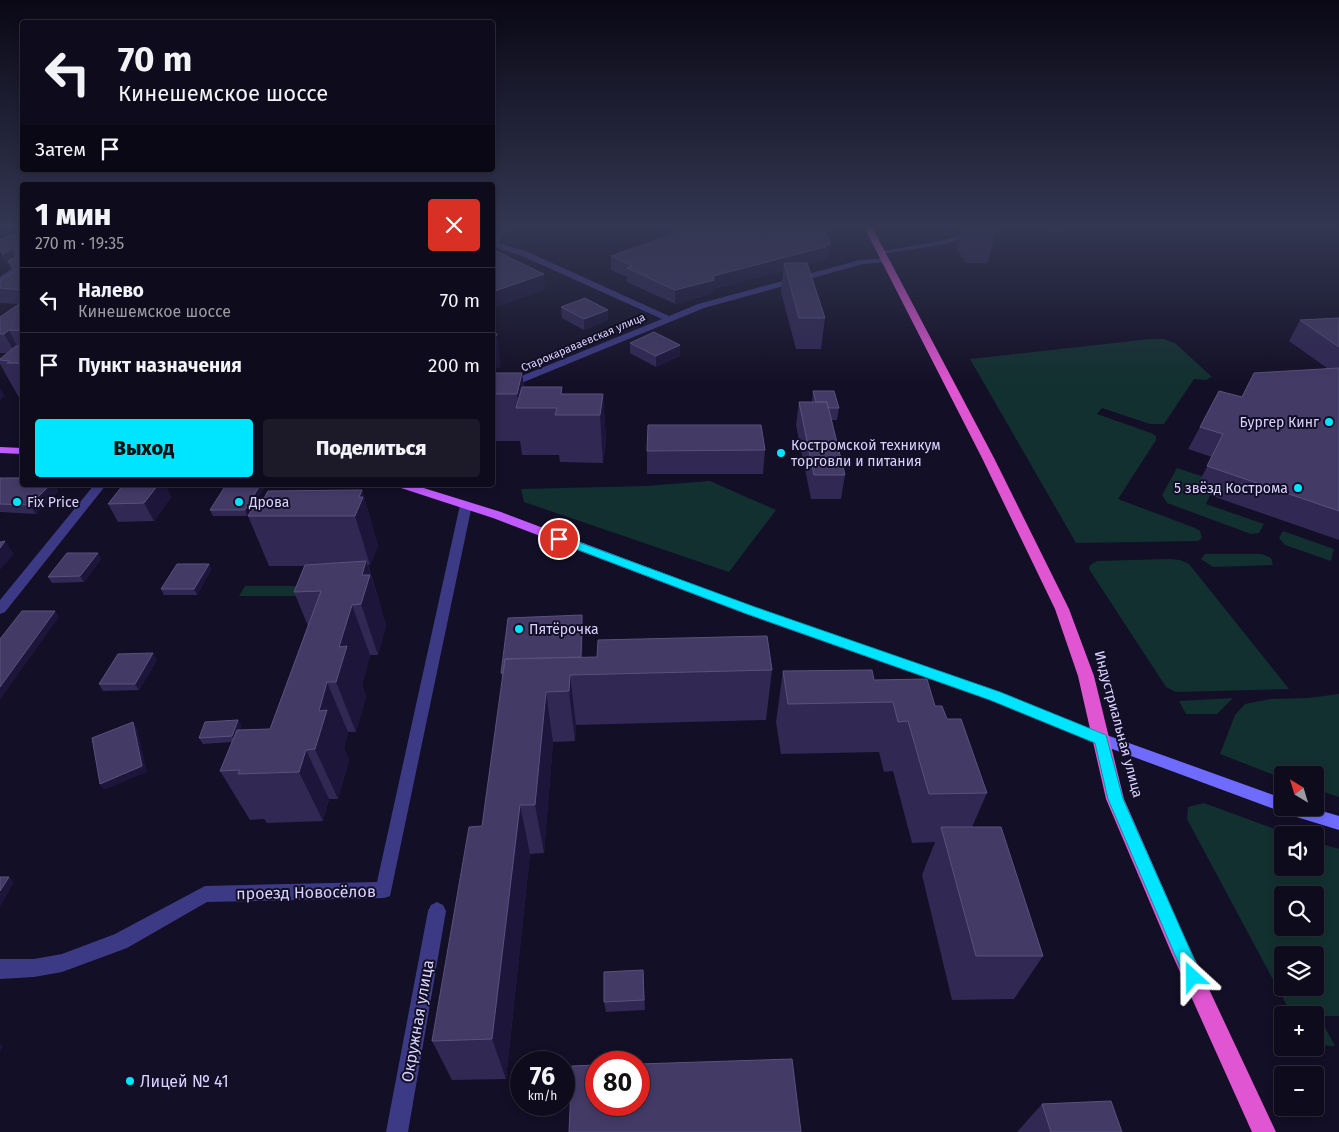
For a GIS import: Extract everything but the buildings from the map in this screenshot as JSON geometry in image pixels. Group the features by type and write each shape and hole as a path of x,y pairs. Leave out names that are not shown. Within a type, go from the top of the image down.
{"highway":[{"name":"Индустриальная улица","path":"894,278 988,458 1062,609 1086,676 1115,799 1178,945 1264,1132"}],"main road":[{"path":"0,450 20,451"},
{"path":"409,487 466,504 733,604 995,696 1101,739 1274,802"},
{"path":"1316,816 1339,823"}],"street":[{"path":"577,278 666,318"},
{"name":"Старокараваевская улица","path":"495,391 666,318 701,306 805,278"},
{"path":"0,609 98,487"},
{"name":"проезд Новосёлов","path":"0,969 34,968 62,963 120,941 205,894 384,890 466,504"},
{"name":"Окружная улица","path":"396,1132 437,911"}],"green space":[{"path":"1164,339 1175,343 1212,377 1206,380 1194,379 1164,424 1150,424 1102,408 1097,414 1156,436 1156,440 1118,499 1195,528 1200,531 1202,538 1198,541 1076,543 970,359"},
{"path":"1177,468 1216,481 1206,504 1264,524 1259,533 1251,534 1167,503 1162,495"},
{"path":"710,481 776,510 729,572 524,502 521,489 645,486"},
{"path":"1283,531 1334,549 1331,561 1285,545 1279,538"},
{"path":"1205,554 1262,554 1271,558 1273,565 1213,567 1201,559"},
{"path":"1180,560 1189,564 1289,689 1176,692 1166,687 1089,569 1090,565 1097,561"},
{"path":"245,586 328,586 323,596 239,596"},
{"path":"1339,694 1339,797 1324,792 1324,766 1274,766 1274,775 1220,754 1235,715 1245,704 1271,699 1309,698"},
{"path":"1233,698 1217,714 1186,714 1179,701"},
{"path":"1204,803 1274,829 1274,876 1324,876 1324,845 1339,849 1339,1016 1324,1016 1324,1006 1287,1006 1282,996 1324,996 1324,946 1274,946 1274,981 1187,819 1188,807"},
{"path":"1324,1025 1335,1046 1324,1045"}],"place":[{"name":"Бургер Кинг","path":"1329,422"},
{"name":"Костромской техникум торговли и питания","path":"781,453"},
{"name":"5 звёзд Кострома","path":"1298,488"},
{"name":"Fix Price","path":"17,502"},
{"name":"Дрова","path":"239,502"},
{"name":"Пятёрочка","path":"519,629"},
{"name":"Лицей № 41","path":"130,1081"}],"route":[{"path":"559,539 688,588 995,696 1101,739 1115,799 1193,977"}]}
